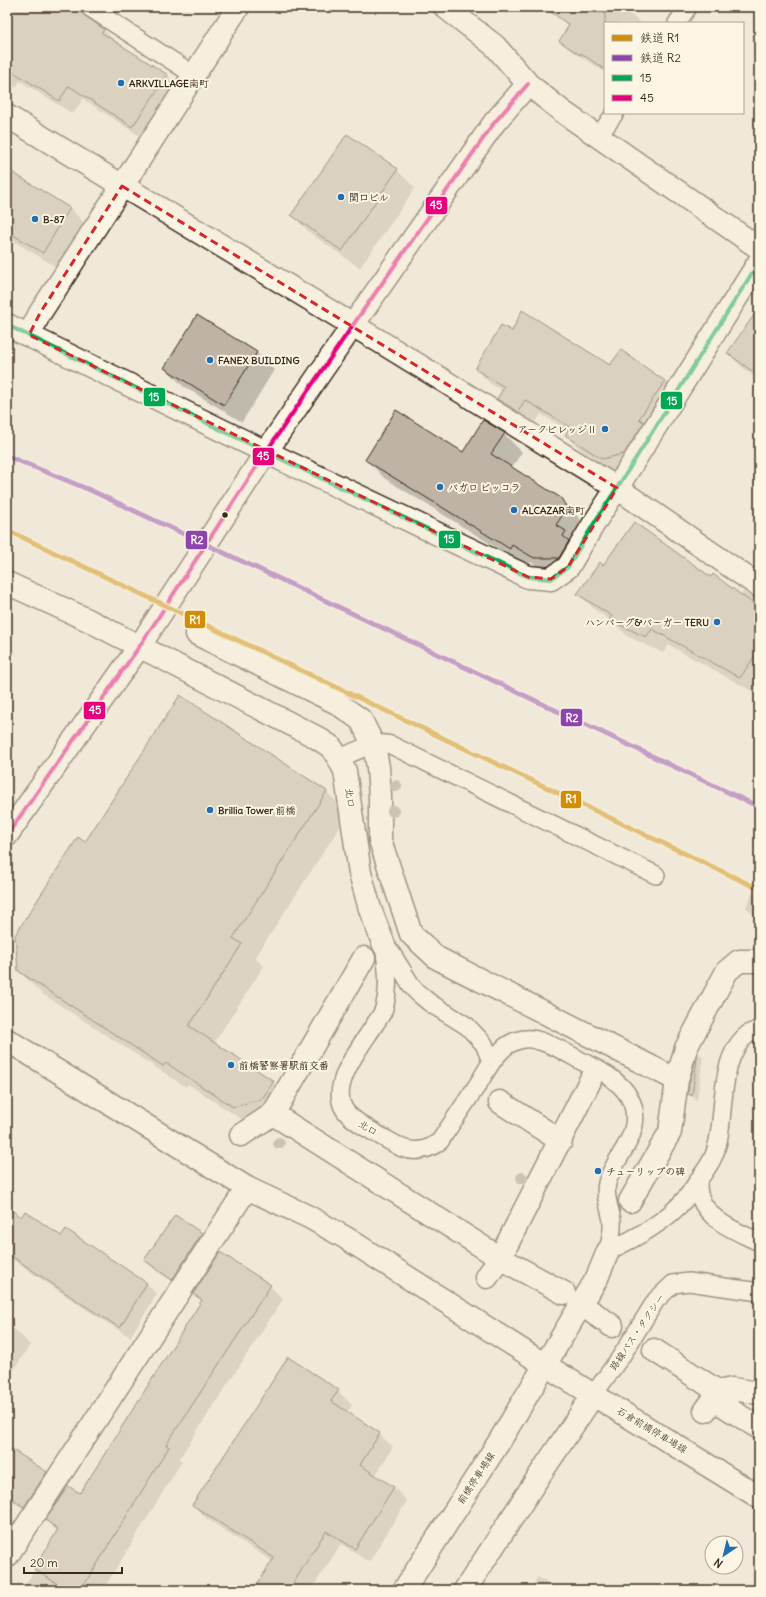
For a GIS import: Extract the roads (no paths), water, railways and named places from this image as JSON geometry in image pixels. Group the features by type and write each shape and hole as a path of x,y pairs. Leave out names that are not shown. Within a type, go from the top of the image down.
{"street":[{"path":"29,335 40,313 238,7"},
{"path":"445,7 494,46 528,84 563,112 759,248"},
{"path":"7,835 139,647 266,452 353,325 494,123 528,84"},
{"path":"7,116 353,325 617,488 759,586"},
{"path":"7,325 266,452 528,577 551,579 568,567 596,520 759,262"},
{"name":"北口","path":"7,583 88,620 316,737 331,747 345,771 360,874 370,909 398,939"},
{"path":"197,634 337,703 362,720 374,746 380,796 380,840 402,903 398,939 437,958 606,1050 677,1080"},
{"path":"241,1135 273,1114 364,958"},
{"path":"630,1201 670,1132 677,1080 686,1048 727,971 739,961 759,961"},
{"name":"石倉前橋停車場線","path":"7,1040 247,1188 309,1217 346,1238 545,1365 759,1496"},
{"path":"487,1277 500,1258 561,1141 590,1081"},
{"path":"500,1102 561,1141"},
{"path":"273,1114 500,1258 564,1293"},
{"path":"7,1556 247,1188"},
{"name":"北口","path":"545,1365 596,1278 608,1251"},
{"path":"592,1312 612,1326"},
{"path":"654,1350 712,1400 759,1428"},
{"name":"前橋停車場線","path":"404,1590 499,1442 545,1365"},
{"path":"712,1400 732,1389 759,1393"},
{"path":"465,1590 594,1394"}],"lane":[{"path":"89,7 194,75"},
{"path":"678,22 688,7"},
{"path":"598,137 614,114"},
{"path":"339,759 360,749 385,744 391,745 656,875"},
{"path":"398,939 392,954 413,988 430,1003 467,1026 484,1044 491,1061"},
{"name":"北口","path":"398,939 388,974 387,996 384,1010 344,1073 341,1082 339,1092 344,1108 350,1115 402,1148 410,1151 426,1149 440,1141 491,1061 504,1048 513,1042 522,1039 539,1041 597,1069 616,1082 629,1096 634,1111 633,1133 612,1172 606,1190 606,1201 612,1223 608,1251"},
{"path":"608,1251 640,1234 673,1211 686,1198 698,1181 714,1156 716,1150 720,1129 724,1087 732,1057 739,1044 748,1034 759,1029"},
{"path":"698,1181 700,1196 704,1206 712,1215 730,1228 759,1242"},
{"name":"路線バス・タクシー","path":"594,1394 622,1355 656,1300 673,1284 689,1282 759,1292"}],"rail line":[{"name":"R2","path":"7,456 90,490 759,807"},
{"name":"R1","path":"7,530 759,889"}],"place":[{"name":"ARKVILLAGE南町","path":"121,83"},
{"name":"関口ビル","path":"341,197"},
{"name":"B-87","path":"35,219"},
{"name":"FANEX BUILDING","path":"210,360"},
{"name":"アークビレッジⅡ","path":"605,429"},
{"name":"バガロ ピッコラ","path":"440,487"},
{"name":"ALCAZAR南町","path":"514,510"},
{"name":"ハンバーグ&バーガー TERU","path":"717,622"},
{"name":"Brillia Tower 前橋","path":"210,810"},
{"name":"前橋警察署駅前交番","path":"231,1065"},
{"name":"チューリップの碑","path":"598,1171"}]}
